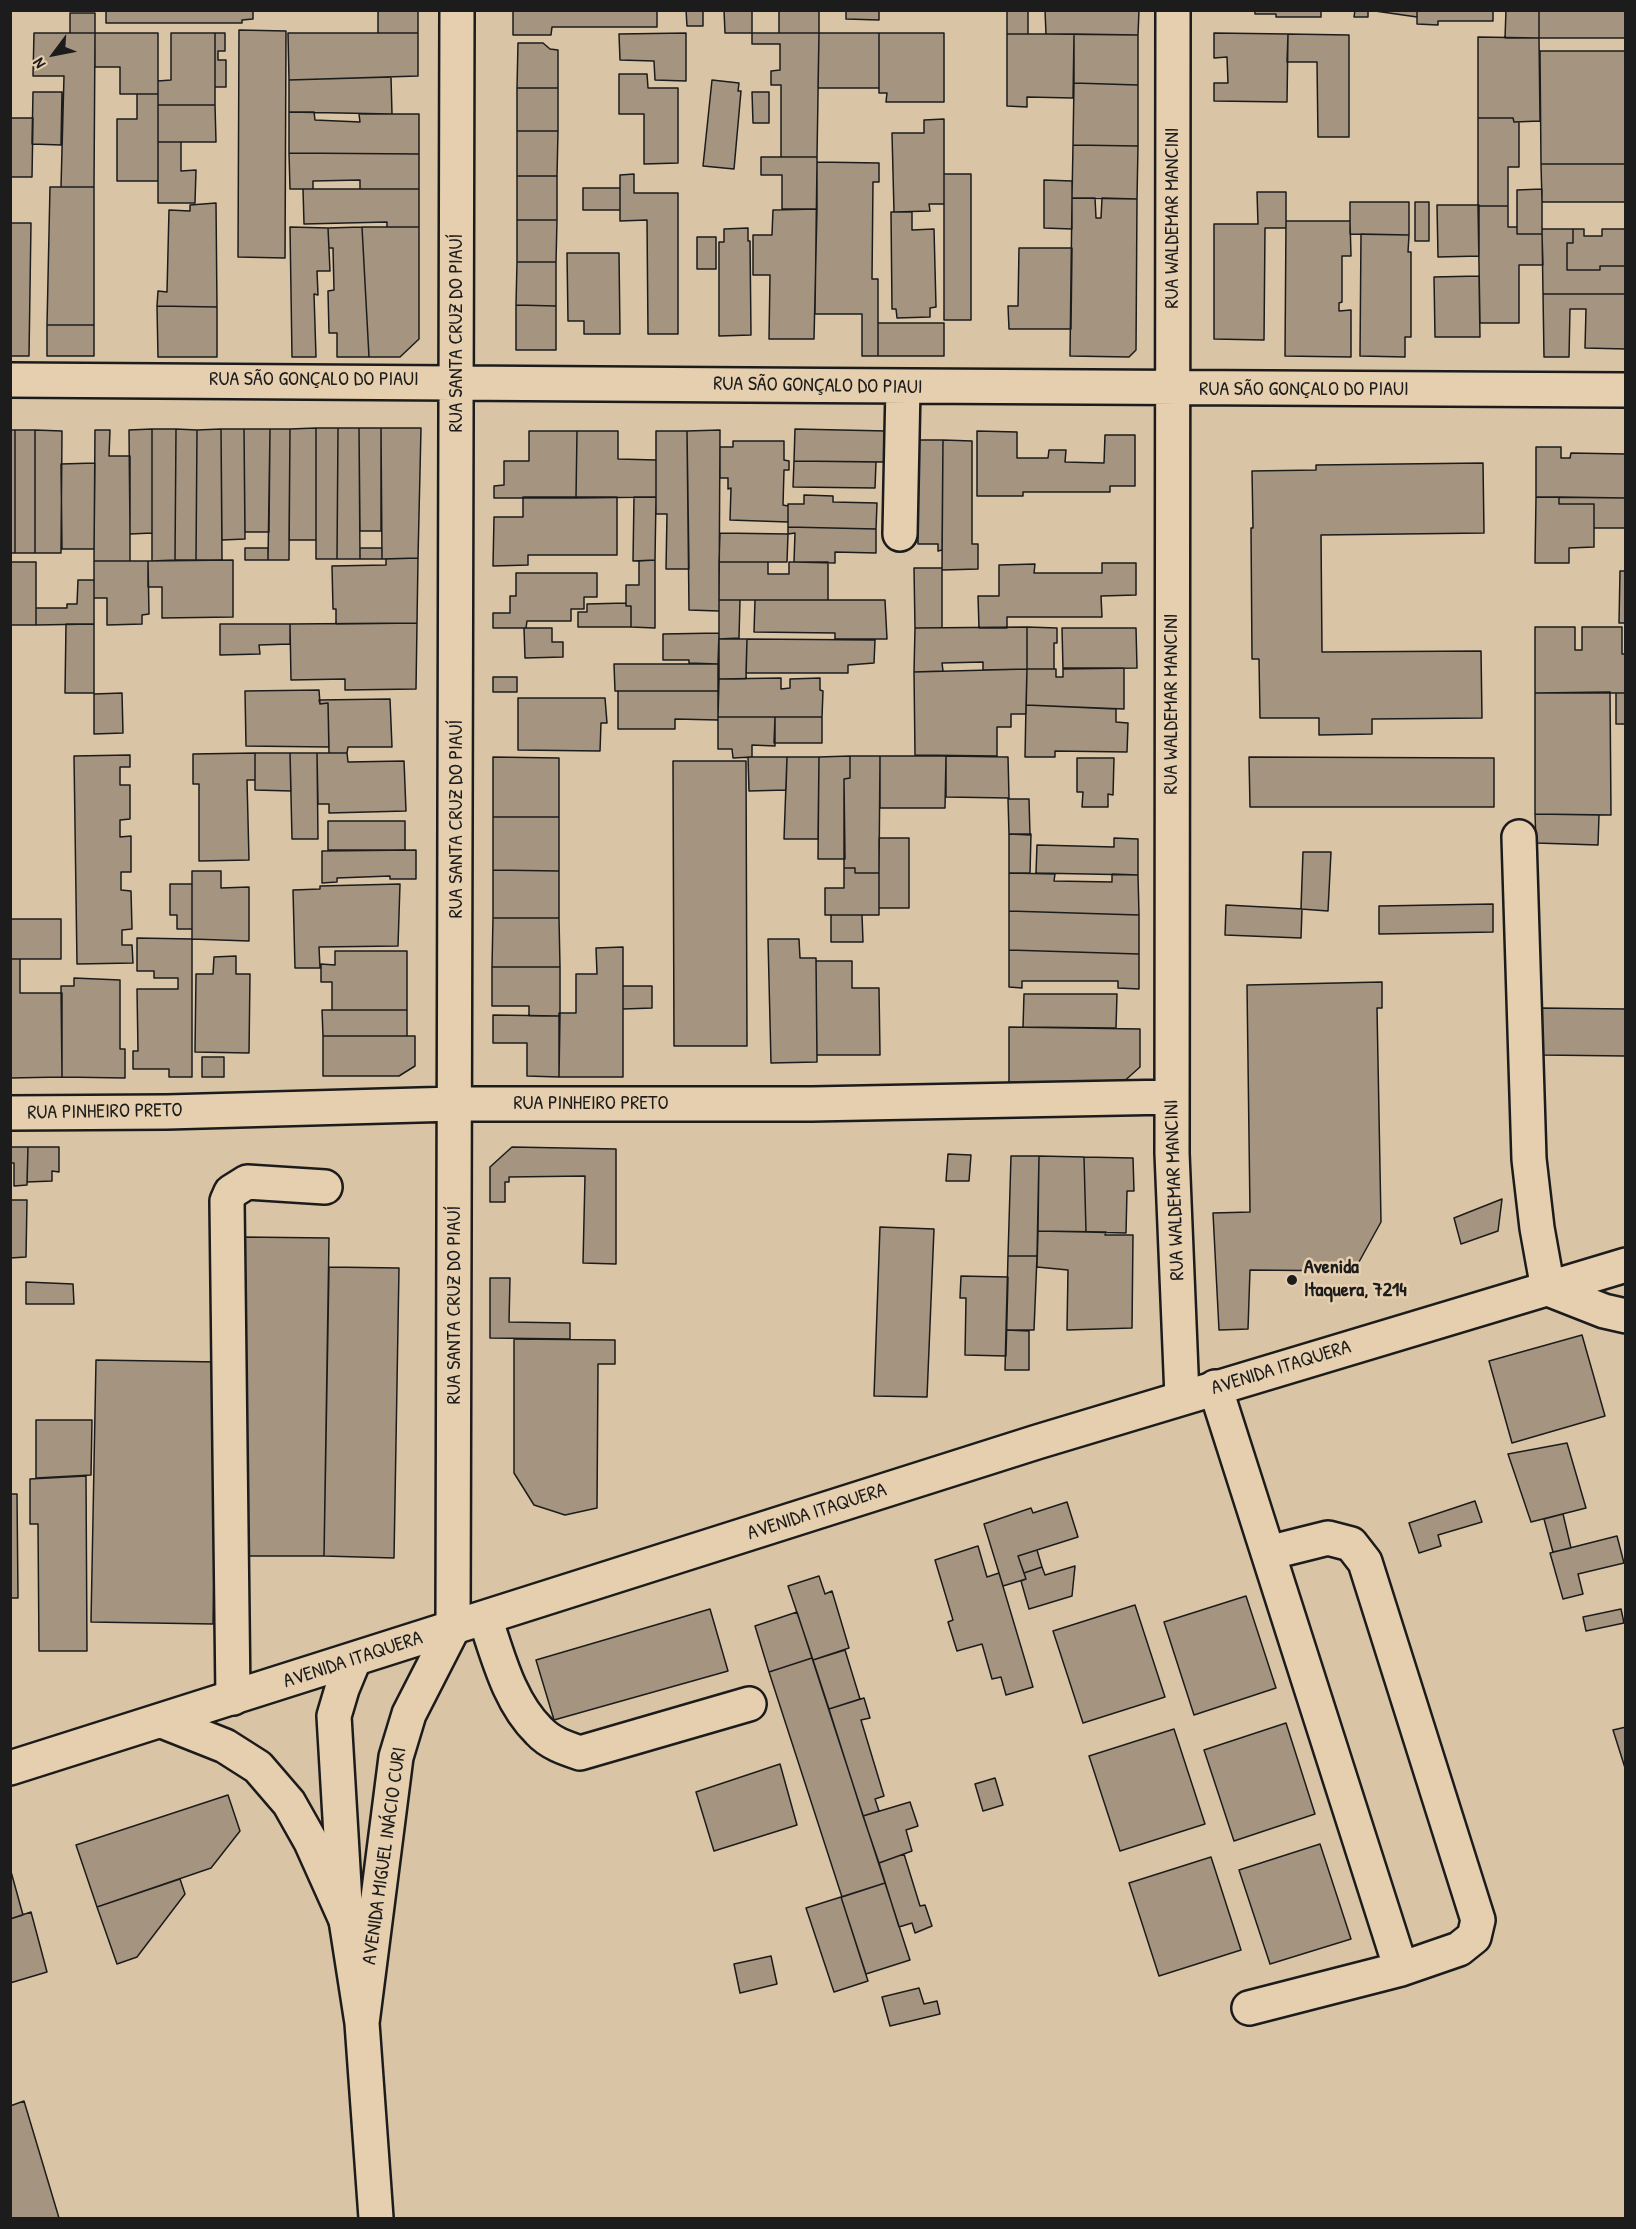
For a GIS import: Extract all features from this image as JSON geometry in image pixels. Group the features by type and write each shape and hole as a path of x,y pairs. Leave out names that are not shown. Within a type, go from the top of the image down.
{"street":[{"name":"RUA SANTA CRUZ DO PIAUÍ","path":"453,1628 458,381 457,10"},
{"name":"RUA WALDEMAR MANCINI","path":"1173,10 1172,1153 1182,1397"},
{"name":"RUA SÃO GONÇALO DO PIAUI","path":"10,380 458,381 1173,390 1626,390"},
{"path":"900,534 903,387"},
{"path":"1519,837 1529,1159 1537,1228 1548,1289 1604,1311 1626,1316"},
{"name":"RUA PINHEIRO PRETO","path":"10,1113 167,1112 455,1104 812,1104 1172,1097"},
{"path":"233,1698 227,1202 231,1192 247,1182 326,1186"},
{"name":"AVENIDA ITAQUERA","path":"10,1768 1182,1397 1626,1265"},
{"path":"1215,1387 1401,1969"},
{"path":"1249,2008 1401,1969 1459,1949 1474,1937 1478,1920 1365,1562 1351,1544 1328,1538 1268,1554"},
{"path":"485,1618 508,1683 524,1712 539,1732 559,1745 580,1753 749,1704"},
{"name":"AVENIDA MIGUEL INÁCIO CURI","path":"362,2023 396,1757 409,1714 453,1628"},
{"name":"AVENIDA MIGUEL INÁCIO CURI","path":"354,1660 334,1716 345,1920 362,2023 376,2218"},
{"path":"162,1721 225,1746 258,1767 289,1803 311,1842 345,1920"}],"building":[{"path":"106,10 253,10 253,19 242,20 242,23 106,23"},
{"path":"378,10 418,10 418,33 378,33"},
{"path":"513,10 657,10 657,27 552,27 551,35 513,35"},
{"path":"686,10 703,10 703,26 687,26"},
{"path":"724,10 752,10 752,33 725,33"},
{"path":"819,10 819,33 779,33 779,11"},
{"path":"846,10 879,10 879,20 846,19"},
{"path":"1007,10 1028,10 1028,34 1007,34"},
{"path":"1045,10 1139,10 1138,35 1046,34"},
{"path":"1255,10 1321,10 1321,17 1276,17 1276,14 1255,14"},
{"path":"1355,10 1368,10 1368,17 1354,17"},
{"path":"1368,10 1417,10 1417,17"},
{"path":"1417,10 1493,10 1493,21 1438,21 1438,25 1417,24"},
{"path":"1506,10 1539,10 1539,38 1505,38"},
{"path":"1539,10 1626,10 1626,38 1539,38"},
{"path":"70,13 95,13 95,33 70,33"},
{"path":"239,30 286,31 285,258 238,257"},
{"path":"34,33 95,33 94,187 61,187 64,76 33,76"},
{"path":"95,33 158,33 158,94 120,94 120,67 95,67"},
{"path":"171,33 215,33 215,105 158,105 158,81 171,80"},
{"path":"215,33 225,33 225,51 218,51 218,60 226,60 226,87 215,87"},
{"path":"288,33 418,33 418,76 289,80"},
{"path":"686,33 686,81 655,80 654,61 620,60 619,34"},
{"path":"752,33 819,33 817,157 781,157 781,85 771,85 771,71 780,70 780,44 752,44"},
{"path":"819,33 879,33 879,88 818,88"},
{"path":"879,33 944,33 944,102 886,102 887,93 879,93"},
{"path":"1214,33 1288,34 1287,102 1214,101 1214,83 1228,83 1227,57 1214,58"},
{"path":"1007,34 1074,34 1073,98 1027,97 1027,107 1007,106"},
{"path":"1074,34 1138,35 1138,85 1074,83"},
{"path":"1288,34 1349,35 1349,137 1318,137 1317,62 1287,62"},
{"path":"1478,37 1539,38 1540,121 1514,122 1513,118 1478,118"},
{"path":"518,43 543,43 550,49 558,50 558,88 517,88"},
{"path":"1540,51 1626,51 1626,164 1541,164"},
{"path":"619,74 647,74 648,88 678,88 678,163 644,164 644,114 619,114"},
{"path":"391,77 392,114 289,112 289,80"},
{"path":"712,80 739,83 738,91 741,91 734,169 703,166"},
{"path":"1074,83 1138,85 1138,146 1073,145"},
{"path":"517,88 558,88 558,131 517,131"},
{"path":"33,92 62,92 61,145 32,144"},
{"path":"752,92 769,92 769,123 753,123"},
{"path":"137,94 158,94 158,181 117,181 117,119 137,119"},
{"path":"158,105 215,105 216,142 158,142"},
{"path":"289,112 314,112 315,120 360,122 359,114 419,114 419,154 289,153"},
{"path":"10,118 33,118 32,177 10,177"},
{"path":"1478,118 1513,118 1514,122 1519,122 1519,167 1508,167 1508,206 1478,206"},
{"path":"944,119 944,204 929,204 930,211 894,212 892,133 924,133 924,120"},
{"path":"517,131 558,131 557,176 517,176"},
{"path":"158,142 181,142 181,171 196,170 195,203 158,203"},
{"path":"1073,145 1138,146 1137,199 1072,198"},
{"path":"289,153 419,154 419,189 360,189 360,180 313,181 313,189 290,189"},
{"path":"761,157 817,157 817,209 782,209 782,175 761,175"},
{"path":"817,162 879,163 879,182 873,182 872,279 878,279 878,356 862,356 862,314 815,314"},
{"path":"1541,164 1626,164 1626,202 1542,202"},
{"path":"634,174 634,193 678,193 678,334 648,334 647,220 620,221 620,175"},
{"path":"944,174 971,174 971,320 944,320"},
{"path":"517,176 557,176 557,220 517,220"},
{"path":"1044,180 1072,181 1072,229 1044,228"},
{"path":"50,187 94,187 94,325 47,325"},
{"path":"583,188 620,188 620,210 583,210"},
{"path":"303,189 419,189 419,227 387,227 387,222 304,224"},
{"path":"1542,189 1542,234 1517,234 1517,190"},
{"path":"1257,192 1286,192 1286,228 1265,228 1264,340 1214,339 1214,224 1258,224"},
{"path":"1072,198 1095,198 1096,218 1101,218 1102,198 1137,199 1136,350 1129,357 1070,356"},
{"path":"1350,202 1409,202 1409,235 1350,234"},
{"path":"1415,202 1429,202 1429,241 1415,241"},
{"path":"216,203 217,307 157,306 158,291 167,292 169,210 190,211 190,205"},
{"path":"1437,205 1479,205 1479,256 1438,257"},
{"path":"1478,206 1508,206 1508,227 1517,227 1517,234 1542,234 1543,265 1519,265 1519,323 1480,323"},
{"path":"817,209 814,339 769,339 770,275 753,275 753,235 772,235 773,210"},
{"path":"891,212 912,212 912,230 934,229 936,307 930,308 930,317 897,318 896,309 892,309"},
{"path":"517,220 557,220 556,262 517,262"},
{"path":"1286,221 1350,221 1351,256 1342,256 1342,302 1339,303 1339,311 1351,310 1351,357 1285,356"},
{"path":"10,223 31,223 29,356 10,356"},
{"path":"290,227 328,228 330,271 317,271 318,295 314,294 316,357 292,357"},
{"path":"362,227 369,357 337,357 337,333 329,333 328,291 334,290 333,248 329,248 328,228"},
{"path":"362,227 419,227 419,339 400,357 369,357"},
{"path":"748,228 751,335 719,336 719,242 724,242 724,229"},
{"path":"1542,229 1573,229 1573,243 1567,243 1567,270 1600,270 1600,266 1626,266 1626,294 1543,294"},
{"path":"1573,229 1584,229 1584,236 1602,236 1602,229 1626,229 1626,266 1600,266 1600,270 1567,270 1567,243 1573,243"},
{"path":"1361,234 1409,235 1411,337 1405,337 1405,357 1360,356"},
{"path":"697,237 716,237 716,269 697,269"},
{"path":"1019,248 1072,248 1071,329 1009,329 1008,306 1018,306"},
{"path":"567,253 619,253 620,334 584,334 584,321 568,321"},
{"path":"517,262 556,262 556,306 516,305"},
{"path":"1479,276 1480,337 1435,337 1434,277"},
{"path":"1543,294 1626,294 1626,349 1585,348 1586,309 1570,309 1569,357 1544,357"},
{"path":"516,305 556,306 556,350 516,350"},
{"path":"157,306 217,307 217,357 158,357"},
{"path":"878,323 944,323 944,356 878,356"},
{"path":"47,325 94,325 94,356 47,356"},
{"path":"316,428 316,540 289,540 290,429"},
{"path":"316,428 338,428 337,559 316,559"},
{"path":"338,428 359,428 360,559 337,559"},
{"path":"359,428 381,428 381,531 360,531"},
{"path":"381,428 421,428 418,558 382,559"},
{"path":"152,429 176,429 175,560 152,561"},
{"path":"152,429 152,533 130,534 129,430"},
{"path":"176,429 197,430 196,560 175,560"},
{"path":"221,429 244,429 245,539 222,540"},
{"path":"221,429 222,560 196,560 197,430"},
{"path":"244,429 270,429 269,532 245,532"},
{"path":"270,429 290,429 289,560 268,560"},
{"path":"795,429 887,431 887,462 794,461"},
{"path":"10,430 15,430 15,553 10,553"},
{"path":"15,430 35,430 35,553 15,553"},
{"path":"35,430 62,431 61,553 35,553"},
{"path":"95,430 110,430 109,456 130,456 130,561 94,561"},
{"path":"720,430 719,611 689,610 687,431"},
{"path":"529,431 577,431 576,498 494,498 494,486 504,485 504,461 529,461"},
{"path":"577,431 618,431 618,459 656,460 656,497 576,498"},
{"path":"656,431 687,431 689,569 666,569 667,514 656,514"},
{"path":"977,431 1017,432 1017,458 1048,458 1049,450 1066,450 1065,462 1104,463 1105,435 1135,435 1135,486 1110,486 1110,492 1023,492 1023,496 977,496"},
{"path":"918,440 943,440 942,550 938,551 938,544 918,544"},
{"path":"943,440 972,441 972,544 978,544 978,569 942,570"},
{"path":"733,441 784,441 784,460 789,461 789,470 784,470 783,505 788,506 788,522 730,520 731,488 728,489 728,478 720,478 720,447 733,447"},
{"path":"1536,447 1561,447 1561,458 1570,458 1571,453 1626,454 1626,498 1536,497"},
{"path":"794,461 876,462 875,488 793,487"},
{"path":"95,463 94,549 62,549 61,464"},
{"path":"1483,463 1484,533 1321,535 1322,652 1481,651 1482,718 1372,719 1372,734 1319,735 1319,718 1260,718 1259,659 1252,659 1252,471 1316,470 1316,465"},
{"path":"804,495 833,496 833,502 877,503 876,529 788,527 788,504 804,504"},
{"path":"523,497 617,497 617,555 528,555 528,565 493,566 494,517 523,517"},
{"path":"634,497 656,497 655,560 633,561"},
{"path":"1536,497 1559,497 1559,504 1594,504 1594,547 1569,548 1569,563 1535,563"},
{"path":"1559,497 1626,498 1626,528 1594,528 1594,504 1559,504"},
{"path":"788,527 876,529 876,553 835,552 835,563 794,562 795,533 788,534"},
{"path":"720,533 788,534 787,562 719,562"},
{"path":"245,548 268,548 268,560 245,560"},
{"path":"360,548 382,548 382,559 360,559"},
{"path":"418,558 417,623 336,624 336,609 333,609 332,566 386,565 386,559"},
{"path":"233,560 233,617 162,618 162,587 148,587 148,561"},
{"path":"655,560 655,628 631,627 631,606 626,606 626,585 639,585 639,561"},
{"path":"94,561 148,561 149,614 142,615 142,624 107,625 107,598 94,598"},
{"path":"10,562 36,562 36,625 10,625"},
{"path":"719,562 768,562 768,574 789,574 789,562 828,562 828,600 719,600"},
{"path":"1102,563 1136,563 1136,595 1101,596 1102,617 1007,617 1007,628 979,628 978,596 999,596 999,565 1035,564 1034,573 1102,573"},
{"path":"914,568 942,568 942,628 915,628"},
{"path":"1620,571 1626,571 1626,623 1619,623"},
{"path":"516,573 597,573 597,597 584,597 584,609 571,609 571,621 527,621 526,628 493,628 493,613 510,613 510,596 516,596"},
{"path":"78,580 94,580 94,624 36,625 36,608 67,608 67,604 77,604"},
{"path":"719,600 740,600 739,638 719,639"},
{"path":"755,600 885,600 887,639 835,639 835,633 754,632"},
{"path":"626,603 626,606 631,606 631,627 578,627 578,612 587,612 587,604"},
{"path":"417,623 416,689 345,690 345,679 291,680 290,624"},
{"path":"66,624 94,624 94,693 65,693"},
{"path":"220,624 290,624 290,644 259,645 260,654 220,655"},
{"path":"1027,627 1057,628 1057,643 1054,643 1054,669 1027,669"},
{"path":"1027,627 1027,669 983,670 983,662 942,663 943,671 914,672 915,628"},
{"path":"1535,627 1575,627 1575,650 1582,650 1582,627 1622,627 1622,654 1626,654 1626,693 1535,693"},
{"path":"524,628 552,628 552,642 563,642 563,657 525,658"},
{"path":"1062,628 1136,628 1137,668 1063,669"},
{"path":"719,633 718,664 689,663 689,660 663,660 663,634"},
{"path":"719,639 747,639 746,679 719,679"},
{"path":"747,639 875,640 874,663 848,665 848,673 746,673"},
{"path":"614,664 718,664 718,691 615,691"},
{"path":"1063,668 1124,668 1124,709 1026,705 1027,669 1056,669 1056,677 1063,677"},
{"path":"1027,669 1026,714 1011,714 1011,727 997,727 997,756 915,755 914,672"},
{"path":"493,677 517,677 517,692 493,692"},
{"path":"781,678 781,689 790,688 790,679 820,678 820,690 823,691 822,717 718,717 719,679"},
{"path":"319,690 320,704 328,703 329,747 246,746 245,691"},
{"path":"618,691 718,691 718,720 675,719 675,729 618,729"},
{"path":"1610,692 1611,815 1535,814 1535,693"},
{"path":"122,693 123,733 94,734 94,694"},
{"path":"1616,693 1626,693 1626,724 1616,724"},
{"path":"518,698 605,698 607,723 601,723 600,751 518,750"},
{"path":"390,699 392,747 348,747 347,753 329,753 328,703 320,704 319,700"},
{"path":"1026,705 1116,709 1116,722 1128,723 1127,752 1055,751 1055,757 1025,757"},
{"path":"718,717 775,717 775,746 752,745 752,757 733,758 732,749 718,749"},
{"path":"775,717 822,717 822,743 774,743"},
{"path":"255,753 255,780 247,780 249,860 199,861 199,784 193,784 193,754"},
{"path":"255,753 290,753 291,791 255,790"},
{"path":"290,753 317,753 318,839 292,839"},
{"path":"317,753 347,753 348,762 404,761 406,811 329,813 329,804 318,804"},
{"path":"130,755 130,767 120,767 120,785 130,785 130,819 120,820 120,837 131,836 131,872 121,872 121,890 131,891 132,929 122,930 122,945 132,945 133,963 77,964 74,756"},
{"path":"850,756 880,756 879,873 855,873 855,868 844,868 844,779 850,778"},
{"path":"850,756 850,778 844,779 845,859 818,859 819,757"},
{"path":"880,756 946,756 945,808 880,808"},
{"path":"946,756 1008,757 1009,798 946,797"},
{"path":"493,757 559,758 559,817 493,817"},
{"path":"748,757 787,757 786,790 749,791"},
{"path":"787,757 819,757 818,839 784,839"},
{"path":"1249,757 1494,758 1494,807 1250,807"},
{"path":"1077,758 1114,758 1113,795 1108,794 1108,807 1082,807 1083,792 1077,792"},
{"path":"673,761 746,761 747,1046 674,1046"},
{"path":"1008,799 1029,799 1030,835 1009,834"},
{"path":"1535,814 1599,815 1598,845 1536,843"},
{"path":"493,817 559,817 559,871 493,870"},
{"path":"328,821 405,821 405,850 328,850"},
{"path":"1009,834 1031,834 1030,873 1009,873"},
{"path":"879,838 909,838 909,908 879,908"},
{"path":"1114,838 1138,839 1138,875 1036,873 1037,845 1114,847"},
{"path":"416,850 416,879 390,879 390,876 337,878 337,882 322,883 322,851"},
{"path":"1303,852 1331,852 1328,911 1301,909"},
{"path":"844,868 855,868 855,873 879,873 879,915 825,915 825,888 844,888"},
{"path":"493,870 559,871 559,918 493,918"},
{"path":"192,871 221,871 221,888 249,887 249,941 192,939"},
{"path":"1009,873 1055,874 1054,881 1112,882 1112,874 1138,875 1139,915 1009,911"},
{"path":"170,884 192,884 192,929 177,929 177,915 170,915"},
{"path":"400,884 398,946 319,947 320,968 295,968 293,890 320,889 320,886"},
{"path":"1493,904 1493,932 1379,934 1379,906"},
{"path":"1226,905 1302,909 1301,938 1225,935"},
{"path":"1009,911 1139,915 1139,954 1009,950"},
{"path":"831,915 862,915 863,942 831,942"},
{"path":"493,918 559,918 560,967 492,967"},
{"path":"10,919 61,919 61,959 10,959"},
{"path":"137,938 192,939 192,1077 169,1077 169,1069 133,1069 133,1051 138,1051 137,989 178,989 178,978 154,978 154,971 137,971"},
{"path":"768,939 799,939 800,958 816,958 817,1062 771,1063"},
{"path":"623,947 623,1077 559,1077 559,1013 576,1013 576,974 597,974 596,948"},
{"path":"1009,950 1139,954 1139,989 1118,988 1118,981 1022,981 1022,988 1009,987"},
{"path":"335,951 407,951 407,1010 332,1010 332,982 321,982 321,964 335,965"},
{"path":"236,956 236,974 250,974 249,1053 195,1052 196,974 213,974 214,957"},
{"path":"10,959 20,959 20,993 62,993 62,1077 10,1078"},
{"path":"816,961 852,961 852,988 879,988 880,1055 817,1055"},
{"path":"492,967 560,967 560,1016 529,1016 529,1006 492,1006"},
{"path":"74,978 120,980 120,1049 125,1049 125,1078 62,1077 61,986 74,986"},
{"path":"1382,982 1382,1008 1377,1008 1381,1222 1354,1271 1250,1270 1248,1329 1219,1330 1213,1213 1250,1212 1247,985"},
{"path":"623,986 652,986 652,1008 623,1009"},
{"path":"1024,994 1117,994 1116,1028 1023,1027"},
{"path":"1541,1008 1626,1009 1626,1056 1542,1055"},
{"path":"322,1010 407,1010 407,1036 323,1036"},
{"path":"493,1015 560,1016 559,1077 527,1076 527,1043 493,1043"},
{"path":"1009,1027 1140,1029 1140,1067 1121,1084 1009,1082"},
{"path":"323,1036 415,1036 415,1066 399,1076 323,1076"},
{"path":"202,1057 224,1057 224,1077 202,1077"},
{"path":"10,1147 28,1147 27,1185 14,1186 14,1163 10,1163"},
{"path":"28,1147 59,1147 59,1172 52,1171 52,1181 27,1182"},
{"path":"512,1147 616,1149 616,1264 583,1263 585,1176 509,1177 509,1182 505,1182 505,1202 490,1202 490,1167"},
{"path":"948,1154 971,1155 969,1181 946,1181"},
{"path":"1011,1156 1039,1156 1037,1256 1008,1256"},
{"path":"1039,1156 1084,1157 1086,1232 1038,1231"},
{"path":"1084,1157 1133,1158 1134,1191 1127,1191 1126,1233 1086,1232"},
{"path":"1502,1199 1498,1231 1461,1244 1454,1218"},
{"path":"10,1200 27,1200 26,1257 10,1258"},
{"path":"880,1227 934,1229 927,1397 874,1396"},
{"path":"1038,1231 1106,1232 1105,1235 1133,1235 1132,1328 1067,1330 1068,1270 1037,1267"},
{"path":"242,1237 329,1238 324,1556 237,1556"},
{"path":"1008,1256 1037,1256 1034,1330 1006,1330"},
{"path":"329,1267 399,1268 394,1558 324,1556"},
{"path":"961,1276 1008,1277 1006,1356 965,1355 966,1298 960,1298"},
{"path":"490,1278 510,1278 509,1322 570,1323 570,1339 490,1338"},
{"path":"26,1282 73,1284 74,1304 26,1304"},
{"path":"1006,1330 1029,1331 1029,1370 1005,1370"},
{"path":"1582,1335 1605,1416 1512,1443 1489,1361"},
{"path":"514,1339 615,1340 615,1364 598,1364 597,1508 565,1515 534,1505 514,1473"},
{"path":"96,1360 218,1362 213,1624 91,1622"},
{"path":"36,1420 92,1420 91,1475 36,1478"},
{"path":"1567,1443 1586,1508 1531,1522 1508,1454"},
{"path":"86,1476 87,1651 39,1651 38,1524 30,1524 30,1479"},
{"path":"10,1494 17,1494 18,1598 10,1598"},
{"path":"1475,1501 1482,1522 1438,1535 1441,1546 1419,1553 1409,1523"},
{"path":"1067,1502 1078,1537 1018,1556 1026,1579 1003,1586 984,1524 1031,1508 1033,1513"},
{"path":"1563,1514 1571,1548 1553,1552 1544,1519"},
{"path":"1617,1536 1624,1563 1578,1574 1583,1594 1563,1599 1550,1553"},
{"path":"978,1546 987,1577 999,1573 1033,1687 1006,1695 1001,1677 992,1679 982,1644 957,1651 948,1622 953,1620 935,1560"},
{"path":"1037,1550 1042,1567 1024,1573 1018,1556"},
{"path":"1075,1566 1072,1596 1029,1609 1021,1581 1026,1579 1024,1573 1042,1567 1045,1575"},
{"path":"819,1576 825,1594 832,1591 849,1648 813,1660 788,1586"},
{"path":"1246,1596 1276,1688 1194,1715 1164,1622"},
{"path":"1135,1605 1165,1697 1083,1723 1053,1631"},
{"path":"710,1609 728,1671 554,1720 536,1660"},
{"path":"1621,1609 1624,1623 1586,1631 1583,1617"},
{"path":"797,1612 812,1658 769,1672 755,1626"},
{"path":"845,1650 860,1699 829,1709 813,1660"},
{"path":"812,1658 885,1883 842,1897 769,1672"},
{"path":"864,1698 870,1718 861,1720 884,1796 875,1799 879,1811 863,1816 829,1709"},
{"path":"1286,1723 1315,1814 1234,1841 1204,1750"},
{"path":"1626,1727 1626,1771 1613,1730"},
{"path":"1174,1729 1205,1824 1120,1851 1089,1756"},
{"path":"780,1764 797,1825 714,1851 696,1792"},
{"path":"995,1778 1003,1805 983,1811 975,1784"},
{"path":"228,1795 240,1831 211,1868 97,1907 76,1845"},
{"path":"910,1802 918,1826 906,1830 912,1851 879,1863 863,1816"},
{"path":"1320,1844 1351,1939 1270,1964 1239,1870"},
{"path":"904,1854 920,1906 925,1905 932,1926 915,1933 912,1923 899,1927 879,1863"},
{"path":"1211,1857 1241,1950 1159,1976 1129,1883"},
{"path":"10,1868 23,1915 10,1919"},
{"path":"180,1879 185,1894 137,1957 117,1964 97,1907"},
{"path":"885,1883 910,1960 866,1974 841,1897"},
{"path":"841,1897 868,1981 834,1992 806,1908"},
{"path":"31,1912 47,1972 10,1983 10,1919"},
{"path":"771,1956 777,1984 740,1993 734,1964"},
{"path":"919,1988 924,2004 937,2001 940,2014 890,2026 882,1997"},
{"path":"24,2101 59,2218 10,2218 10,2106"}],"place":[{"name":"Avenida Itaquera, 7214","path":"1292,1280"}]}
